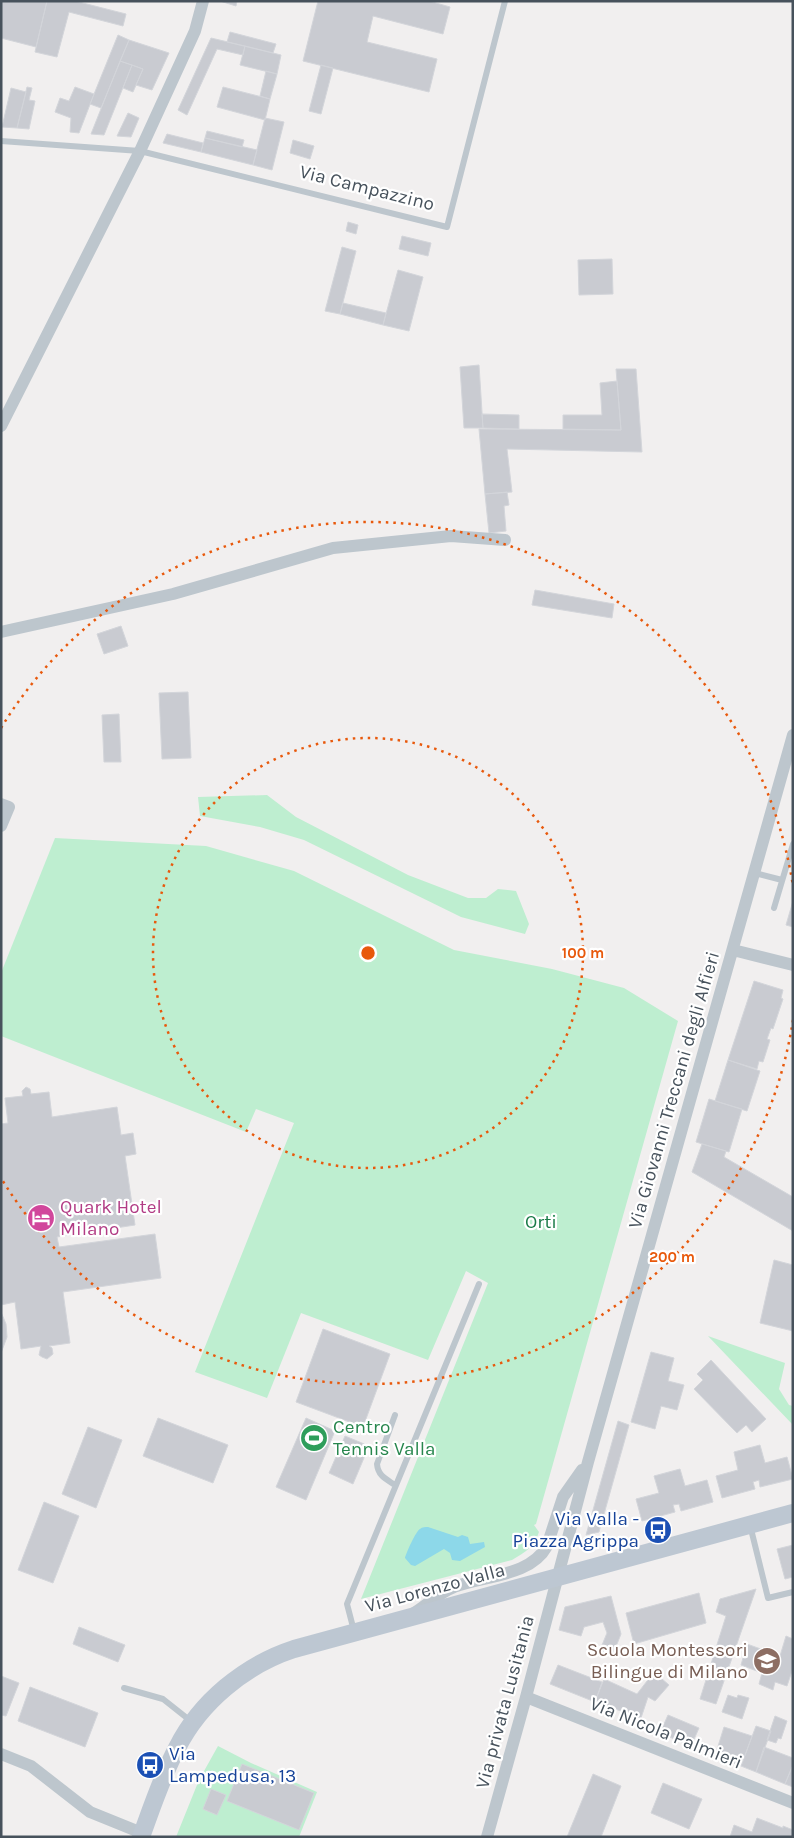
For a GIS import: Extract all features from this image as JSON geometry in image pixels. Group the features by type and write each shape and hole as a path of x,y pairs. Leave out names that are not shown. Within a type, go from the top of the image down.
{"main road":[{"name":"Via Lorenzo Valla","path":"142,1835 176,1749 193,1723 214,1699 238,1678 284,1652 793,1513"}],"street":[{"path":"1,426 140,151 195,31 203,1"},
{"path":"1,632 173,594 332,548 451,536 505,540"},
{"name":"Via Giovanni Treccani degli Alfieri","path":"558,1577 588,1462 793,735"},
{"path":"1,826 5,805"},
{"path":"733,950 793,965"},
{"name":"Via Giovanni Treccani degli Alfieri","path":"406,1618 452,1588 520,1569 533,1563 548,1546 563,1497 588,1462"},
{"name":"Via privata Lusitania","path":"487,1837 558,1577"},
{"name":"Via Nicola Palmieri","path":"526,1697 793,1803"},
{"path":"1,1754 30,1766 90,1812 142,1835"}],"lane":[{"name":"Via Campazzino","path":"1,141 140,151 447,227 505,1"},
{"path":"774,908 793,844"},
{"path":"755,873 782,880"},
{"path":"355,1632 347,1604 479,1284"},
{"path":"395,1415 377,1464 378,1472 396,1485"},
{"path":"750,1524 768,1598 793,1592"},
{"path":"124,1688 163,1699 193,1723"}],"green space":[{"path":"267,795 296,817 408,875 468,898 486,898 498,889 516,891 529,924 525,934 461,917 304,840 260,827 200,816 198,797"},
{"name":"Orti","path":"55,838 206,846 294,871 454,950 552,969 624,988 678,1021 536,1524 534,1525 539,1532 529,1549 512,1560 361,1599 488,1283 466,1271 428,1360 301,1313 267,1398 195,1372 294,1123 256,1109 246,1132 1,1036 1,973"},
{"path":"708,1336 785,1363 779,1389 789,1405 793,1406 793,1425"},
{"path":"218,1746 251,1763 317,1792 299,1837 176,1837 199,1780"}],"water":[{"path":"428,1527 458,1537 462,1535 468,1537 470,1544 484,1542 485,1547 460,1561 452,1560 450,1553 444,1549 415,1566 411,1565 405,1558 409,1547 418,1531"}],"building":[{"path":"1,1 47,1 36,47 1,38"},
{"path":"47,1 75,1 126,14 123,26 69,12 57,57 35,52"},
{"path":"220,1 237,1 236,6"},
{"path":"318,1 429,1 450,7 443,34 373,16 367,42 437,59 429,92 303,61"},
{"path":"230,32 276,44 273,53 227,42"},
{"path":"118,35 129,40 101,108 90,104"},
{"path":"211,38 245,46 243,55 217,49 187,115 178,110"},
{"path":"129,40 169,53 152,90 136,85 143,69 120,61"},
{"path":"245,46 281,55 277,74 240,65"},
{"path":"120,61 132,65 104,135 91,134"},
{"path":"132,65 143,69 133,92 123,88"},
{"path":"321,65 333,68 321,114 309,111"},
{"path":"266,71 277,74 270,99 260,96"},
{"path":"27,87 32,88 29,100 35,101 29,129 17,128"},
{"path":"75,87 94,94 79,133 70,132 71,118 55,112 60,98 69,101"},
{"path":"223,87 270,99 265,120 217,107"},
{"path":"11,88 26,92 17,128 2,127"},
{"path":"128,113 139,118 131,137 117,136"},
{"path":"265,118 284,122 272,170 253,165"},
{"path":"207,131 244,140 242,147 205,138"},
{"path":"167,134 203,143 201,152 163,143"},
{"path":"205,138 257,150 253,165 201,152"},
{"path":"293,140 314,146 310,159 290,153"},
{"path":"348,222 358,225 356,234 346,231"},
{"path":"402,236 431,243 428,256 399,249"},
{"path":"342,247 356,251 340,314 325,311"},
{"path":"612,259 613,294 579,295 578,260"},
{"path":"398,270 423,277 409,331 383,325"},
{"path":"343,303 386,313 383,325 340,314"},
{"path":"479,365 483,428 464,428 460,367"},
{"path":"616,369 636,369 642,452 507,449 512,492 485,494 479,429 621,430"},
{"path":"617,381 621,430 563,429 563,415 602,415 600,383"},
{"path":"482,414 519,415 519,429 483,428"},
{"path":"507,492 509,505 504,506 506,531 489,533 485,494"},
{"path":"535,590 614,604 612,618 532,605"},
{"path":"121,626 128,646 104,654 97,634"},
{"path":"188,692 191,758 162,759 159,693"},
{"path":"119,714 121,762 104,762 102,715"},
{"path":"793,901 793,927 786,925"},
{"path":"754,981 783,990 781,998 783,999 773,1029 771,1028 767,1039 770,1040 763,1062 759,1061 757,1069 728,1060"},
{"path":"728,1060 760,1071 747,1111 715,1101"},
{"path":"26,1087 30,1089 31,1094 49,1092 52,1117 117,1107 121,1135 133,1133 136,1154 125,1156 135,1225 57,1237 59,1247 155,1234 161,1278 63,1292 70,1343 49,1346 52,1348 53,1354 47,1359 39,1355 41,1346 21,1349 15,1302 1,1305 1,1124 8,1123 5,1098 23,1096 22,1091"},
{"path":"709,1099 742,1109 729,1152 696,1142"},
{"path":"702,1144 726,1151 724,1157 793,1197 793,1231 692,1172"},
{"path":"774,1260 793,1265 793,1331 760,1323"},
{"path":"1,1312 6,1324 7,1337 1,1353"},
{"path":"323,1329 390,1354 363,1427 296,1402"},
{"path":"651,1352 674,1358 668,1381 684,1385 677,1410 661,1406 655,1429 631,1422"},
{"path":"711,1360 766,1419 752,1432 746,1425 737,1433 694,1389 703,1380 697,1374"},
{"path":"158,1418 228,1445 213,1483 143,1456"},
{"path":"306,1418 335,1431 306,1500 276,1487"},
{"path":"618,1421 629,1425 599,1532 586,1535"},
{"path":"88,1427 122,1440 96,1508 62,1494"},
{"path":"345,1436 369,1446 353,1484 329,1473"},
{"path":"760,1445 765,1463 787,1457 793,1479 760,1487 759,1480 753,1482 755,1489 722,1498 716,1476 738,1470 734,1452"},
{"path":"680,1469 685,1486 707,1480 713,1502 681,1511 679,1504 673,1505 675,1512 642,1521 636,1499 659,1493 654,1476"},
{"path":"44,1502 79,1516 53,1583 18,1570"},
{"path":"793,1545 793,1577 785,1579 777,1549"},
{"path":"756,1589 716,1704 700,1699 726,1616 716,1612 720,1599"},
{"path":"699,1593 706,1623 634,1644 626,1613"},
{"path":"611,1596 621,1634 613,1654 600,1650 607,1633 603,1622 584,1627 581,1636 559,1630 565,1607"},
{"path":"79,1627 125,1645 118,1662 73,1644"},
{"name":"Scuola Montessori Bilingue di Milano","path":"786,1636 793,1639 793,1668 787,1686 775,1682 773,1690 759,1684 762,1673 741,1665 747,1644 780,1656"},
{"path":"558,1665 602,1682 595,1702 550,1684"},
{"path":"654,1672 669,1685 655,1701 648,1697 641,1718 595,1702 604,1679 637,1694"},
{"path":"1,1676 19,1683 6,1716 1,1715"},
{"path":"30,1687 98,1713 85,1747 18,1721"},
{"path":"728,1695 737,1698 738,1695 749,1698 742,1719 722,1712"},
{"path":"668,1715 699,1728 691,1746 660,1733"},
{"path":"775,1716 787,1721 781,1739 778,1738 776,1743 767,1740"},
{"path":"756,1726 771,1731 756,1772 741,1766"},
{"path":"724,1727 752,1736 741,1766 715,1756"},
{"path":"764,1747 793,1758 793,1765 785,1784 756,1772"},
{"path":"242,1764 314,1793 299,1830 227,1801"},
{"path":"793,1768 793,1787 785,1784"},
{"path":"593,1774 621,1786 601,1837 567,1837"},
{"path":"663,1783 702,1799 689,1829 651,1813"},
{"path":"211,1789 226,1795 217,1815 203,1809"},
{"path":"757,1818 793,1830 793,1837 730,1837 734,1825 752,1832"}],"place":[{"name":"Quark Hotel Milano","path":"41,1218"},
{"name":"Centro Tennis Valla","path":"314,1438"},
{"name":"Via Valla - Piazza Agrippa","path":"658,1530"},
{"name":"Scuola Montessori Bilingue di Milano","path":"767,1661"},
{"name":"Via Lampedusa, 13","path":"150,1765"}]}
